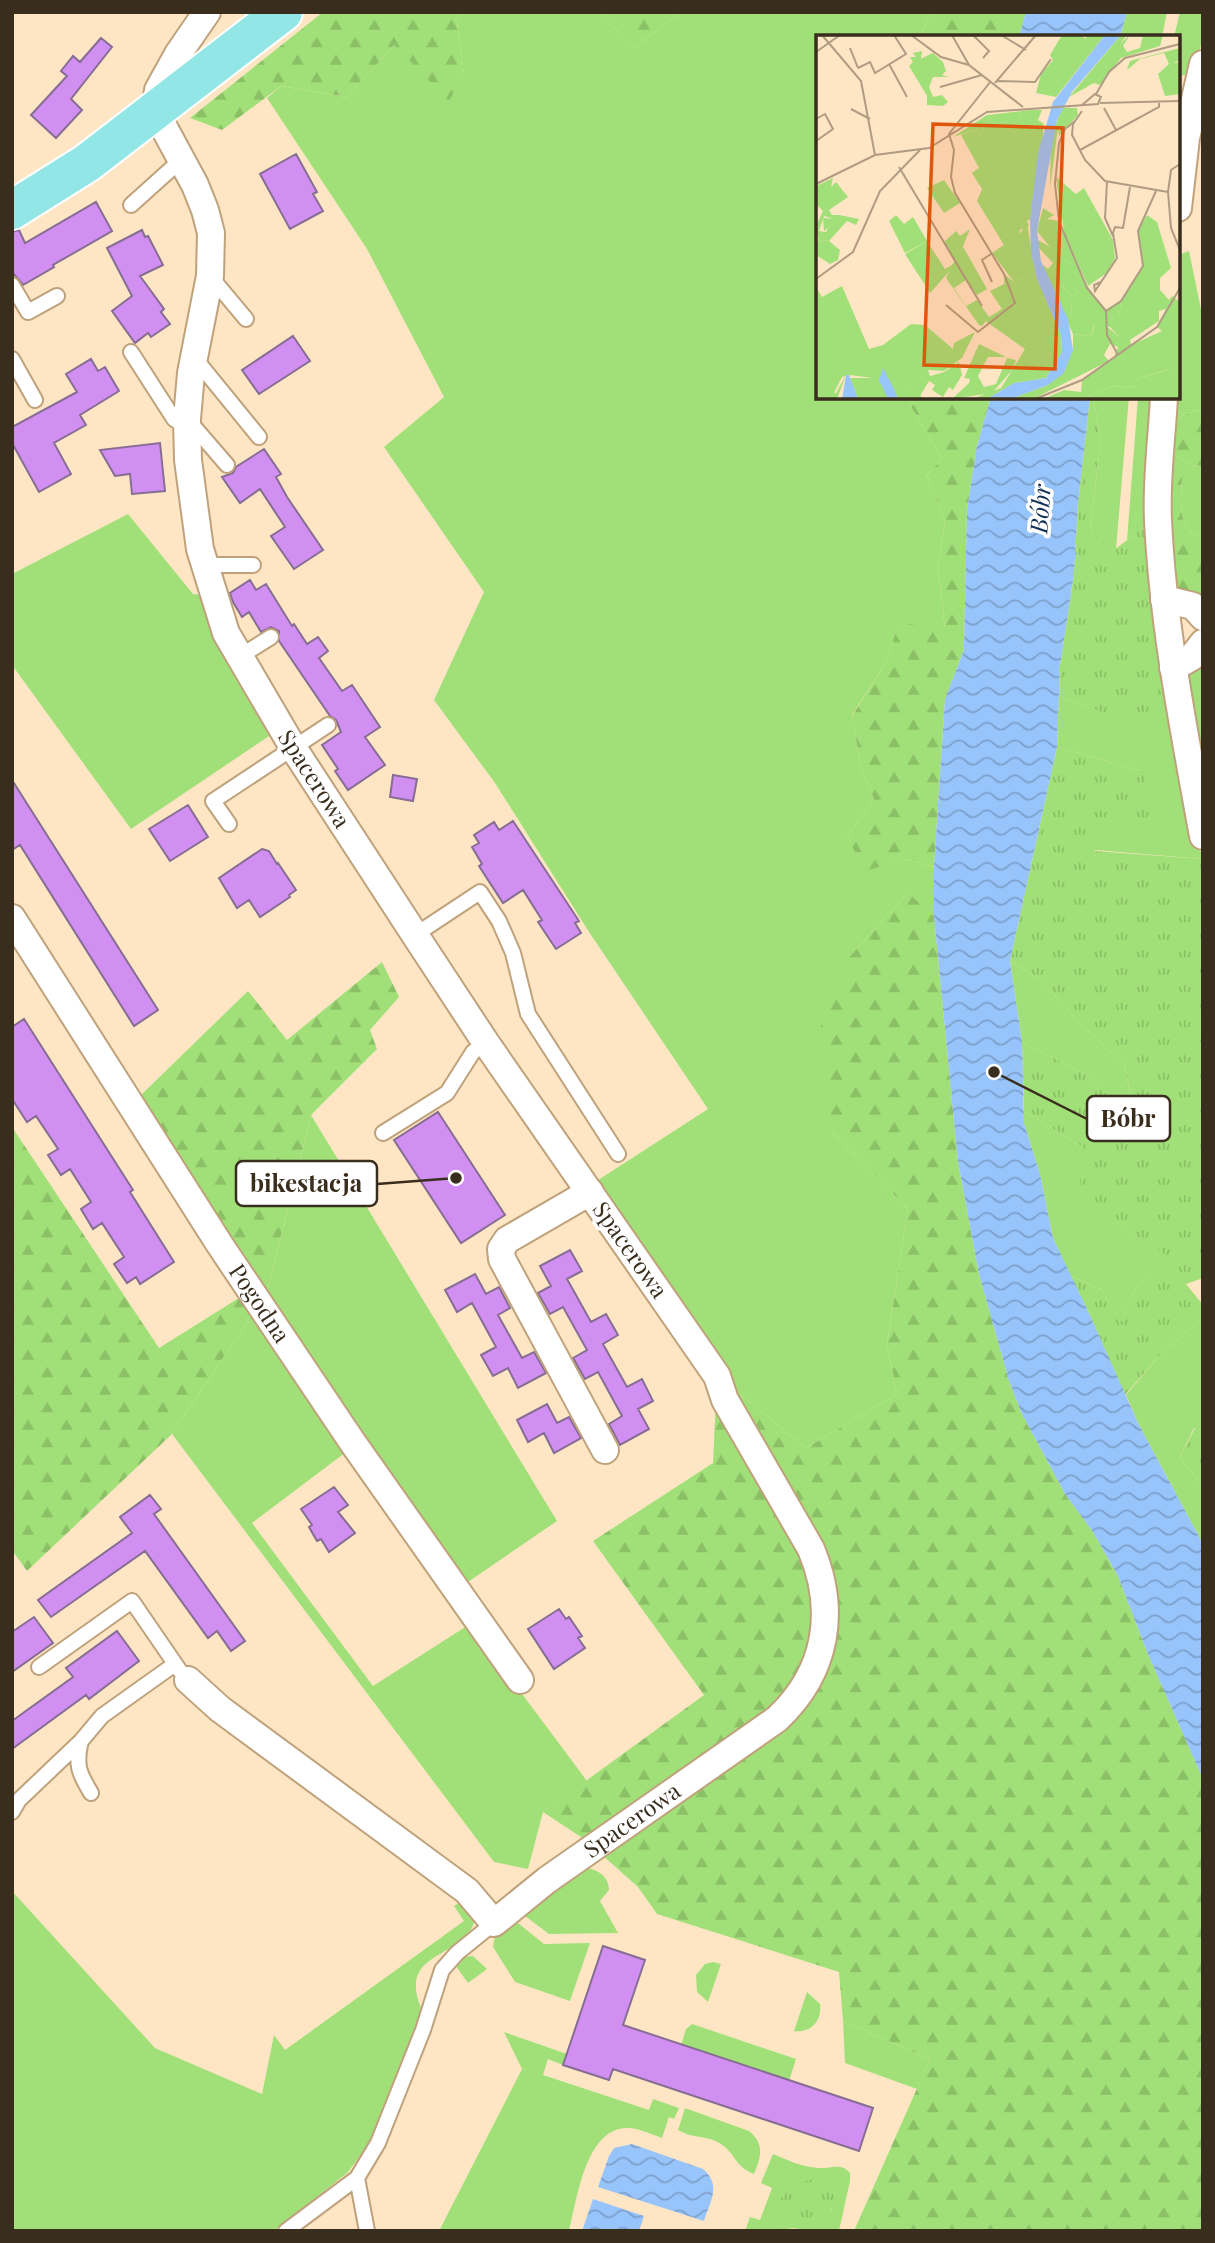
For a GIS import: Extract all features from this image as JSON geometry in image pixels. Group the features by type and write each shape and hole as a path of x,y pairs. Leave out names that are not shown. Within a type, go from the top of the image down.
{"main road":[{"path":"12,210 87,163 284,12"}],"street":[{"path":"155,111 158,90 166,74 207,12"},
{"path":"1180,190 1186,138 1203,64"},
{"name":"Spacerowa","path":"155,111 205,209 211,233 210,276 193,356 187,423 191,491 205,565 226,633 294,749 486,1043 717,1376 725,1400 811,1549 820,1571 825,1617 823,1641 817,1664 793,1704 777,1719 547,1880 494,1923"},
{"path":"1164,399 1158,516 1164,599 1203,836"},
{"path":"1164,599 1193,606 1203,617"},
{"path":"1174,668 1192,657 1203,643"},
{"name":"Pogodna","path":"12,918 220,1245 346,1433 520,1680"},
{"path":"590,1192 508,1240 501,1248 502,1259 605,1450"},
{"path":"181,1672 220,1709 467,1891 494,1923"}],"lane":[{"path":"131,205 181,160"},
{"path":"210,276 246,319"},
{"path":"12,285 28,312 57,296"},
{"path":"131,352 174,419 187,423 227,465"},
{"path":"193,356 258,437"},
{"path":"12,359 35,400"},
{"path":"205,565 253,565"},
{"path":"239,657 271,637"},
{"path":"229,824 214,801 328,725"},
{"path":"415,935 480,892 499,921 513,953 528,1014 618,1154"},
{"path":"383,1133 447,1093 473,1052 486,1043"},
{"path":"12,1812 19,1800 81,1741 102,1716 181,1672 132,1601 39,1667"},
{"path":"81,1741 77,1759 80,1775 91,1793"},
{"path":"286,2231 357,2178 379,2143 424,2030 442,1970 457,1953 494,1923"},
{"path":"357,2178 367,2231"}],"green space":[{"path":"323,12 461,12 457,20 463,76 449,101 394,45 347,97 281,86 222,130 190,118"},
{"path":"461,12 598,12 635,47 681,12 931,12 921,35 816,35 816,399 921,399 910,405 942,459 927,475 945,521 938,566 945,629 899,624 885,664 852,715 861,768 874,799 847,837 866,870 907,859 934,867 934,916 907,894 850,956 832,1132 908,1209 887,1344 897,1394 806,1448 717,1376 592,1184 708,1109 589,932 495,783 434,700 484,592 384,447 444,397 367,249 267,98 281,86 347,97 394,45 463,76 457,20"},
{"path":"598,12 681,12 635,47"},
{"path":"931,12 1026,12 1020,35 921,35"},
{"path":"1127,12 1167,12 1162,35 1121,35"},
{"path":"1180,12 1203,12 1202,40 1197,61 1192,69 1180,76 1180,35 1174,35"},
{"path":"1189,251 1203,319 1203,411 1197,410 1170,421 1171,399 1180,399 1181,254"},
{"path":"921,399 990,399 977,446 967,510 964,650 945,699 934,867 907,859 865,871 847,837 874,799 861,768 852,716 885,664 899,623 945,628 938,566 945,521 927,475 942,459 910,405"},
{"path":"1090,399 1093,399 1101,439 1090,527 1109,554 1144,527 1171,705 1159,721 1118,718 1059,696 1060,666 1074,574 1078,503"},
{"path":"1093,399 1129,399 1116,549 1108,555 1090,527 1101,439"},
{"path":"1138,399 1155,399 1149,541 1143,528 1127,540"},
{"path":"1197,410 1203,411 1203,466 1192,465 1169,452 1170,421"},
{"path":"1169,452 1192,465 1203,466 1203,539 1194,535 1184,522 1181,505 1182,478 1168,477"},
{"path":"1177,475 1182,478 1181,505 1184,522 1194,535 1203,539 1203,597 1198,599 1176,596 1166,513 1168,477"},
{"path":"128,514 193,594 214,596 281,728 131,829 12,665 12,574"},
{"path":"1203,661 1203,757 1187,676 1188,665"},
{"path":"1059,696 1119,718 1171,705 1194,844 1203,854 1203,859 1095,850 1097,826 1139,825 1141,771 1057,747"},
{"path":"1057,747 1141,771 1158,808 1139,826 1098,826 1095,851 1203,859 1203,1278 1186,1284 1203,1305 1203,1317 1161,1354 1125,1395 1070,1276 1101,1289 1122,1322 1134,1290 1166,1255 1117,1223 1079,1191 1084,1148 1024,1111 1022,1042 1087,1075 1135,1121 1125,1066 1076,1019 1042,981 1010,961"},
{"path":"908,893 934,916 958,1162 979,1274 1009,1381 1021,1412 1065,1494 1093,1532 1118,1576 1147,1652 1203,1779 1203,2231 854,2231 930,2059 843,2021 839,1972 657,1914 638,1887 584,1839 543,1812 704,1695 593,1541 713,1463 717,1376 806,1448 897,1394 887,1344 908,1209 832,1132 819,1031 850,956"},
{"path":"1010,961 1042,981 1076,1019 1125,1066 1135,1122 1087,1075 1022,1042"},
{"path":"382,962 399,997 370,1030 377,1049 311,1115 267,1292 172,1434 27,1571 12,1550 12,1127 159,1348 258,1286 141,1095 248,991 287,1040"},
{"path":"1024,1111 1084,1148 1117,1223 1167,1255 1134,1290 1122,1323 1101,1289 1070,1276 1053,1238 1040,1174 1024,1123"},
{"path":"311,1115 557,1521 468,1582 362,1440 252,1523 373,1686 470,1624 587,1781 543,1812 528,1869 494,1862 172,1434 267,1292"},
{"path":"1203,1317 1203,1430 1194,1428 1180,1457 1203,1487 1203,1544 1139,1425 1126,1395 1161,1354"},
{"path":"1195,1428 1203,1430 1203,1487 1180,1457"},
{"path":"583,1867 597,1871 607,1880 609,1890 600,1901 618,1933 549,1934 521,1913"},
{"path":"12,1891 155,2048 262,2094 274,2035 285,2050 464,1921 454,1906 459,1903 469,1908 475,1916 471,1930 462,1940 426,1964 418,1975 416,1990 422,2010 368,2146 347,2173 274,2231 12,2231"},
{"path":"513,1919 544,1944 590,1943 570,2001 515,1982 493,1947 495,1935"},
{"path":"473,1956 487,1969 468,1983 453,1962 461,1957"},
{"path":"705,1964 721,1964 708,2002 697,1992 696,1975"},
{"path":"807,1992 820,2004 819,2016 810,2028 794,2031"},
{"path":"843,2021 930,2059 917,2089 845,2063"},
{"path":"692,2024 796,2059 789,2081 681,2045 686,2029"},
{"path":"504,2032 567,2054 563,2065 548,2059 543,2075 649,2110 653,2099 679,2108 674,2119 669,2117 662,2138 625,2128 611,2132 600,2141 585,2169 569,2231 439,2231 522,2069"},
{"path":"685,2108 749,2131 758,2141 760,2151 754,2174 739,2164 721,2144 678,2130"},
{"path":"773,2154 806,2166 839,2167 847,2170 850,2173 850,2181 839,2231 745,2231 750,2217 760,2220 772,2188 761,2183","holes":["835,2193 832,2210 795,2230 780,2225"]},
{"path":"818,2178 833,2186 835,2197 828,2215 811,2226 790,2228 780,2225 776,2216 780,2200 801,2183"}],"water":[{"path":"1026,12 1127,12 1121,35 1020,35"},
{"path":"990,399 1090,399 1078,503 1074,574 1060,666 1057,747 1010,961 1022,1042 1024,1123 1040,1174 1053,1238 1139,1425 1203,1544 1203,1779 1147,1652 1118,1576 1093,1532 1065,1494 1021,1412 1009,1381 979,1274 958,1162 934,916 934,867 945,699 964,650 967,510 977,446"},
{"path":"632,2144 703,2169 709,2175 713,2194 704,2221 598,2187 614,2148"},
{"path":"593,2199 644,2216 639,2231 582,2231"}],"building":[{"path":"101,38 112,47 71,99 82,110 56,138 31,115 67,76 61,71 73,56 80,62"},
{"path":"296,154 317,192 313,194 323,211 290,229 260,174"},
{"path":"96,202 112,231 23,285 12,272 12,232 19,230 25,243"},
{"path":"142,230 163,265 140,276 164,309 161,312 170,324 151,337 148,333 135,343 112,311 132,296 107,248"},
{"path":"293,336 310,361 259,394 242,370"},
{"path":"91,359 98,371 105,367 119,391 80,415 86,425 54,443 71,474 39,492 12,443 12,427 77,392 66,374"},
{"path":"160,443 165,491 132,494 130,474 115,476 100,450"},
{"path":"264,449 281,474 276,477 287,497 323,550 294,569 271,536 285,527 260,489 240,503 222,477 233,473 236,467"},
{"path":"250,580 256,590 266,584 292,626 294,624 307,644 318,637 328,651 319,658 342,691 352,685 380,727 365,737 385,765 348,790 322,745 341,732 336,720 330,716 279,641 279,631 271,627 261,632 249,612 242,617 233,602 230,593"},
{"path":"393,775 417,779 413,801 390,797"},
{"path":"12,780 158,1010 134,1026 20,845 12,850"},
{"path":"188,805 208,837 170,861 149,829"},
{"path":"513,821 579,921 575,923 581,933 556,949 538,922 542,920 523,890 503,903 479,866 482,864 472,847 479,843 474,835 494,822 499,830"},
{"path":"262,849 269,851 296,890 260,917 249,900 237,908 219,878"},
{"path":"24,1019 133,1190 130,1192 174,1262 140,1284 136,1277 127,1283 114,1264 124,1257 102,1223 93,1229 81,1209 91,1202 70,1169 61,1175 48,1155 58,1149 36,1116 27,1122 12,1099 12,1027"},
{"path":"438,1112 505,1215 461,1243 394,1140"},
{"path":"570,1250 582,1271 567,1279 591,1322 606,1314 618,1335 603,1344 627,1387 642,1379 653,1401 638,1409 649,1429 620,1445 609,1424 622,1416 598,1372 585,1379 573,1358 587,1350 563,1307 550,1314 538,1293 551,1286 540,1266"},
{"path":"475,1274 486,1294 499,1287 510,1308 498,1315 522,1358 534,1352 546,1373 518,1388 508,1368 493,1376 481,1355 496,1347 472,1303 457,1312 445,1290"},
{"path":"547,1404 557,1423 569,1417 581,1438 554,1453 544,1433 528,1442 517,1420"},
{"path":"334,1487 348,1505 338,1512 355,1533 329,1552 321,1539 317,1541 309,1527 312,1525 301,1509"},
{"path":"150,1495 161,1509 154,1514 245,1641 231,1651 217,1631 208,1638 145,1551 51,1617 38,1600 132,1533 120,1517"},
{"path":"559,1609 566,1619 569,1617 582,1636 578,1638 585,1648 554,1669 528,1629"},
{"path":"34,1617 53,1643 12,1672 12,1632"},
{"path":"117,1631 139,1661 89,1699 86,1695 12,1749 12,1721 73,1677 66,1668"},
{"path":"603,1946 645,1960 623,2025 873,2108 859,2151 613,2069 609,2080 563,2065"}],"place":[{"name":"Bóbr","path":"994,1072"},
{"name":"bikestacja","path":"456,1178"}]}
